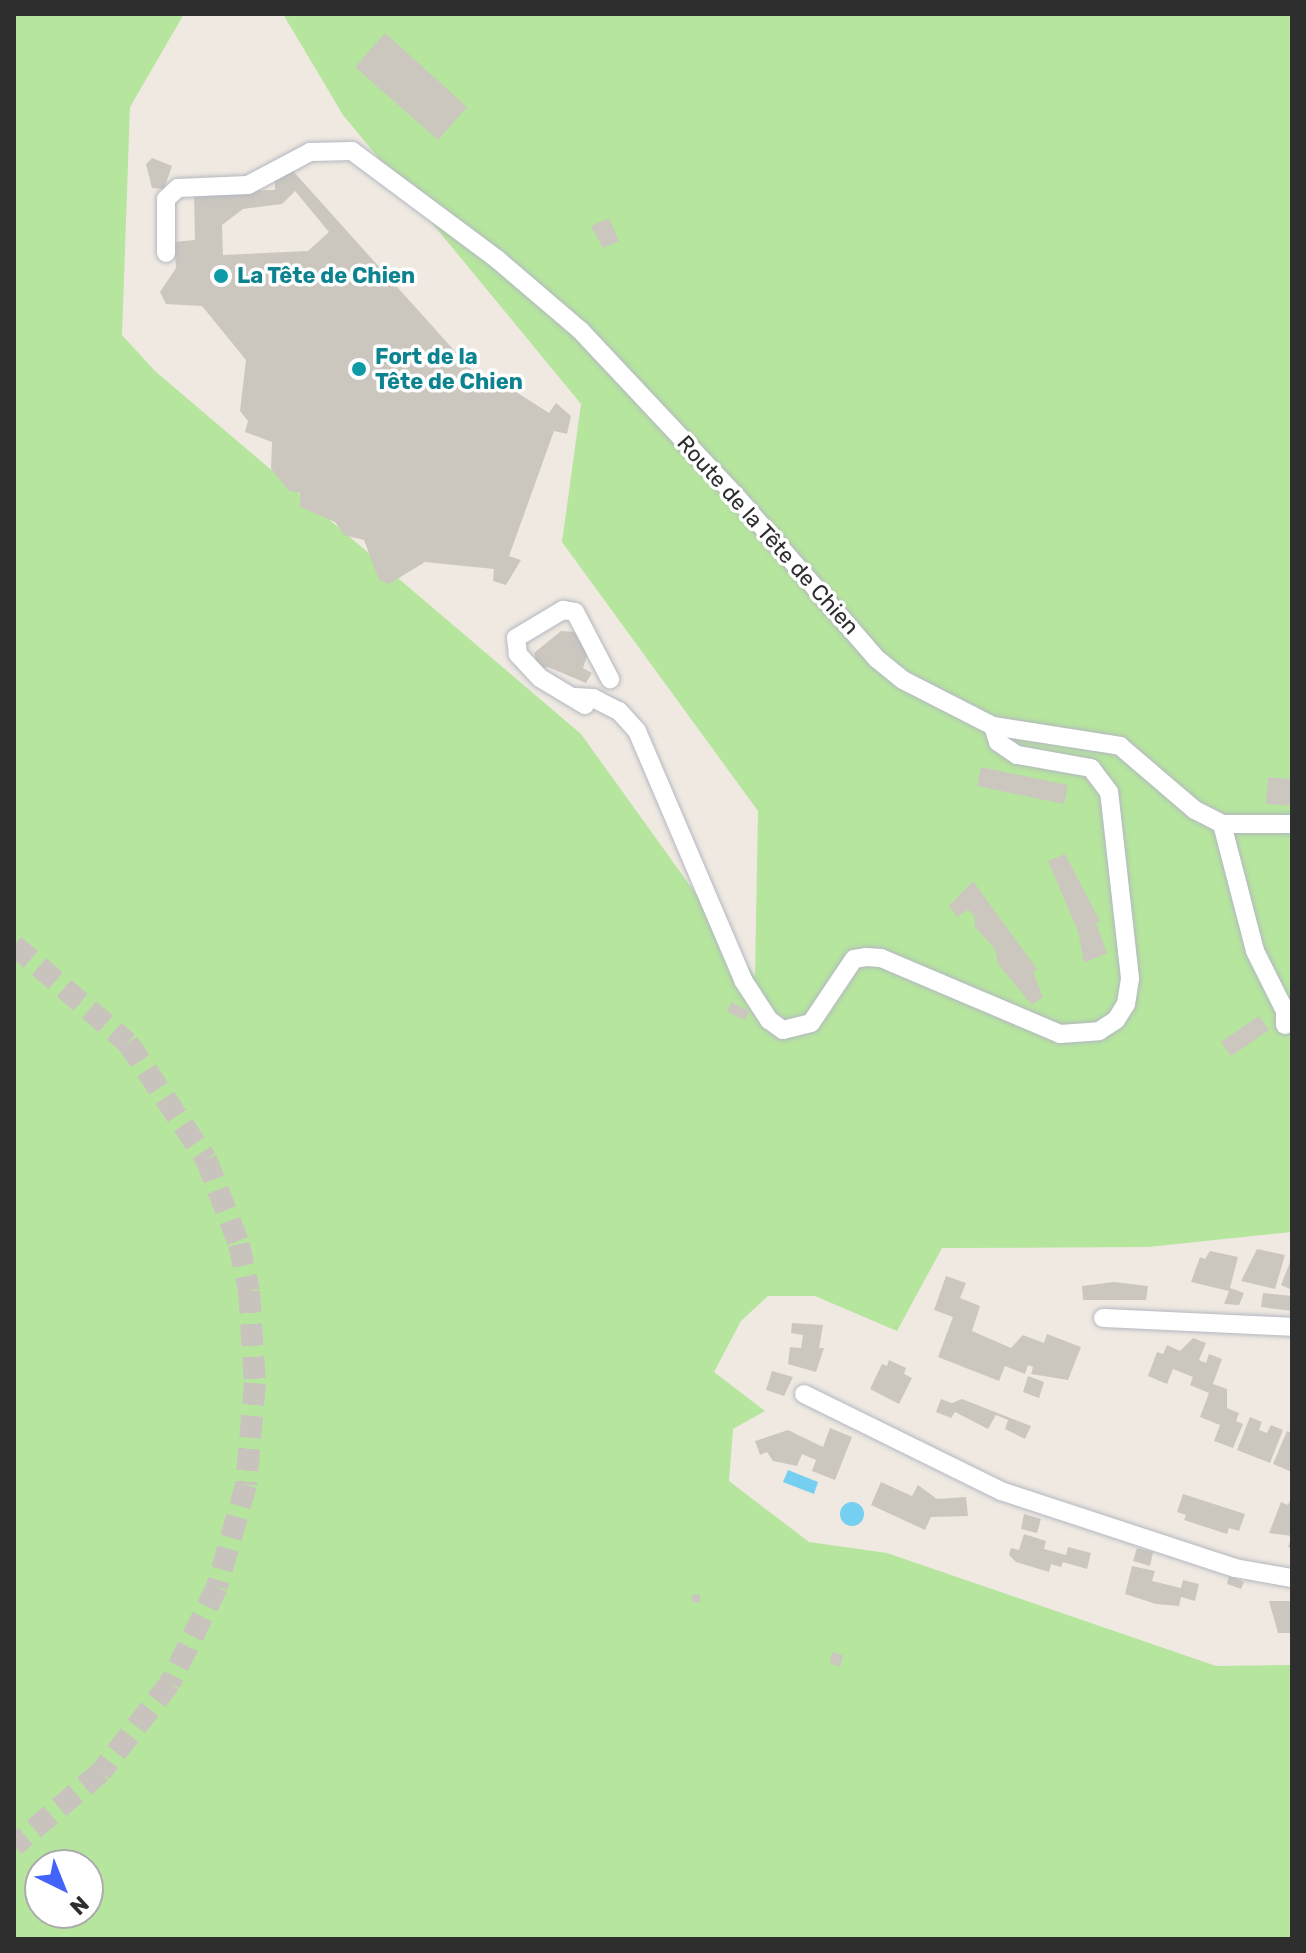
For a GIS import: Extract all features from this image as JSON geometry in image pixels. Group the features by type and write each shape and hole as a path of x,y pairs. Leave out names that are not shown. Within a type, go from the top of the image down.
{"street":[{"name":"Route de la Tête de Chien","path":"166,253 166,199 178,188 248,185 294,158 325,149 352,151 498,260 580,330 734,494 877,659 939,702 993,726 1120,746 1195,810 1222,824"},
{"path":"610,679 575,612 563,610 516,638 518,654 540,678 575,697 593,698 619,711 637,731 743,980 769,1020 783,1030 797,1031 811,1023 854,959 866,957 881,958 1060,1034 1099,1031 1116,1020 1126,1004 1130,978 1109,792 1091,768 1017,755 998,742 993,726"},
{"path":"1285,1025 1285,1011 1255,951 1222,824 1292,824"},
{"path":"1103,1318 1292,1327"},
{"path":"804,1394 1001,1491 1235,1568 1292,1578"}],"green space":[{"path":"14,14 184,14 130,107 122,335 155,371 581,734 755,976 758,811 562,542 581,404 343,115 283,14 1292,14 1292,1232 1148,1247 942,1248 897,1331 815,1296 768,1296 741,1321 714,1372 765,1411 733,1429 729,1481 809,1542 887,1553 1216,1666 1292,1665 1292,1939 14,1939"}],"water":[{"path":"788,1470 818,1482 814,1494 783,1482"},
{"path":"852,1502 861,1505 864,1514 861,1523 852,1526 843,1523 840,1514 843,1505"}],"building":[{"path":"385,33 467,107 438,140 355,67"},
{"path":"152,158 172,166 164,189 152,188 146,164"},
{"name":"Fort de la Tête de Chien","path":"293,171 487,387 496,379 549,413 556,403 571,416 567,434 554,431 509,556 521,560 506,585 493,581 494,569 425,562 389,584 379,580 364,540 344,535 335,522 300,507 300,493 289,491 271,469 272,442 245,432 248,421 240,411 246,360 202,306 166,304 160,292 176,268 174,242 195,240 194,192 275,190 275,180","holes":["295,191 329,232 308,251 223,255 222,225 243,209 282,204"]},
{"path":"609,218 619,241 603,248 591,226"},
{"path":"561,631 575,632 589,650 583,668 592,673 586,683 548,667 539,670 534,653"},
{"path":"981,767 1068,785 1064,804 977,786"},
{"path":"1268,777 1292,779 1292,806 1266,804"},
{"path":"1065,854 1100,921 1096,923 1107,953 1084,963 1078,931 1048,861"},
{"path":"973,881 1037,969 1033,972 1043,997 1032,1005 998,964 995,949 975,927 974,915 968,910 957,917 949,906"},
{"path":"731,1002 749,1011 745,1020 727,1012"},
{"path":"1259,1016 1269,1030 1231,1056 1221,1042"},
{"path":"1257,1249 1285,1255 1275,1289 1241,1281"},
{"path":"1210,1251 1238,1257 1230,1288 1244,1293 1239,1305 1224,1304 1229,1291 1191,1282 1200,1257 1205,1259"},
{"path":"1292,1257 1292,1290 1281,1285"},
{"path":"946,1276 966,1283 960,1298 980,1306 972,1331 1011,1348 1023,1335 1044,1343 1047,1334 1081,1347 1068,1380 1031,1374 1033,1367 1028,1365 1025,1374 1005,1366 999,1381 938,1357 953,1317 934,1310"},
{"path":"1114,1282 1148,1286 1146,1300 1083,1300 1082,1286"},
{"path":"1263,1293 1292,1296 1292,1311 1261,1307"},
{"path":"792,1323 823,1325 819,1348 824,1348 816,1372 788,1364 790,1347 801,1348 803,1335 791,1333"},
{"path":"1193,1338 1206,1343 1199,1360 1206,1363 1209,1354 1222,1359 1213,1384 1227,1389 1227,1408 1239,1413 1236,1421 1243,1424 1233,1448 1214,1441 1220,1425 1200,1417 1209,1393 1190,1385 1193,1377 1173,1369 1167,1384 1148,1376 1157,1352 1163,1354 1167,1345 1180,1351"},
{"path":"889,1360 906,1368 904,1374 912,1378 899,1404 870,1389 882,1364 887,1366"},
{"path":"772,1371 793,1377 784,1396 766,1390"},
{"path":"1028,1376 1044,1382 1039,1398 1023,1392"},
{"path":"941,1399 952,1403 962,1399 1031,1426 1025,1439 1005,1429 1008,1420 996,1415 988,1429 955,1412 951,1418 936,1412"},
{"path":"1250,1417 1262,1422 1259,1430 1267,1433 1271,1425 1283,1430 1270,1463 1237,1450"},
{"path":"830,1428 852,1437 835,1480 812,1471 816,1460 802,1454 797,1466 773,1461 767,1452 760,1455 755,1441 788,1430 823,1447"},
{"path":"1287,1431 1292,1433 1292,1472 1273,1464"},
{"path":"881,1482 912,1496 918,1485 937,1499 966,1497 968,1516 931,1517 925,1530 871,1505"},
{"path":"1183,1494 1245,1514 1239,1531 1229,1528 1227,1534 1184,1520 1186,1515 1177,1512"},
{"path":"1292,1497 1292,1536 1269,1533 1281,1502 1288,1505"},
{"path":"1024,1514 1041,1519 1037,1533 1021,1529"},
{"path":"1024,1534 1046,1541 1044,1549 1066,1555 1068,1547 1091,1553 1087,1569 1063,1562 1061,1567 1051,1564 1049,1572 1016,1562 1009,1555 1011,1548 1019,1550"},
{"path":"1137,1548 1153,1552 1150,1566 1133,1561"},
{"path":"1132,1566 1155,1571 1152,1581 1181,1588 1183,1580 1199,1584 1195,1601 1181,1597 1179,1606 1156,1604 1125,1594"},
{"path":"1229,1576 1244,1582 1241,1589 1227,1584"},
{"path":"699,1594 701,1602 693,1603 691,1595"},
{"path":"1269,1601 1291,1601 1292,1633 1278,1633"},
{"path":"832,1652 843,1655 840,1667 830,1663"}],"tunnel":[{"path":"14,945 128,1043 206,1159 239,1244 249,1291 255,1383 246,1485 217,1587 170,1683 101,1772 14,1846"}],"place":[{"name":"La Tête de Chien","path":"221,276"},
{"name":"Fort de la Tête de Chien","path":"359,369"}]}
